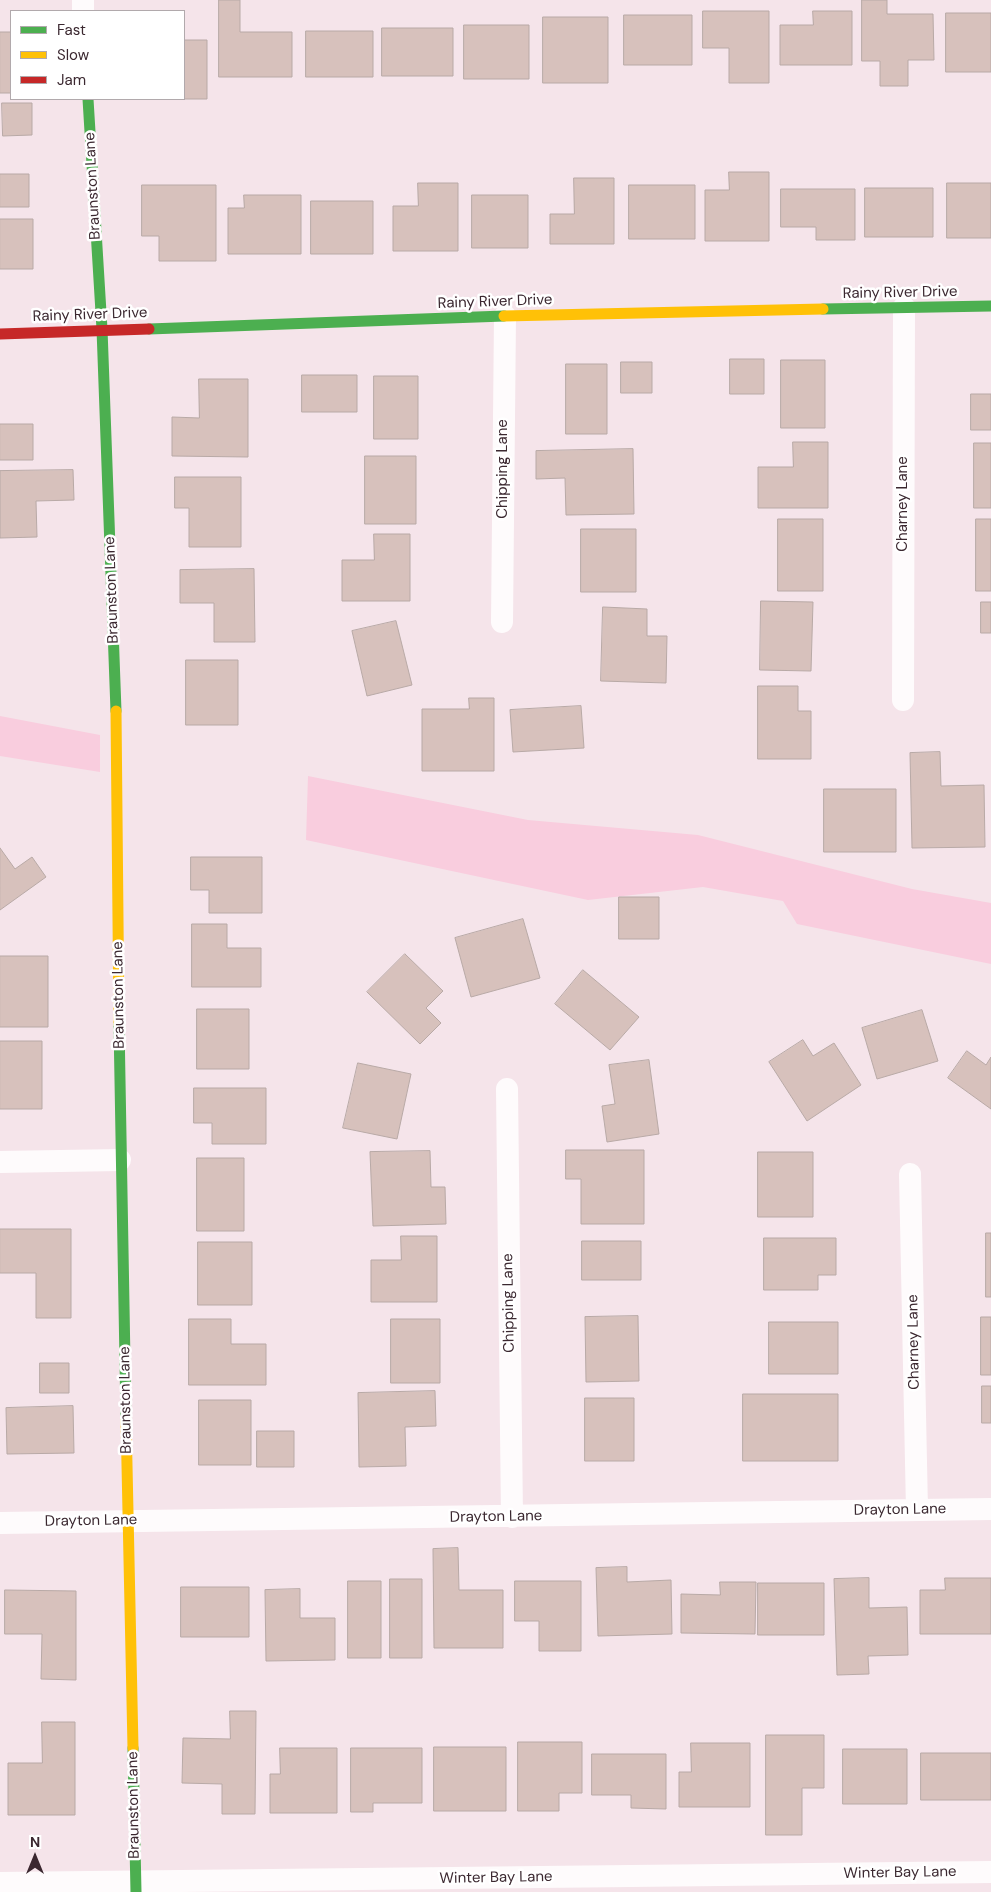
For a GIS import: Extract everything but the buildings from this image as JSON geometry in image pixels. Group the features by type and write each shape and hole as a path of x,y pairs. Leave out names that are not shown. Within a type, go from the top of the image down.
{"street":[{"name":"Braunston Lane","path":"88,100 102,329 116,701 120,1160 136,1887"},
{"name":"Rainy River Drive","path":"0,334 505,316 991,306"},
{"name":"Charney Lane","path":"903,700 904,307"},
{"name":"Chipping Lane","path":"502,622 505,316"},
{"name":"Chipping Lane","path":"507,1090 512,1517"},
{"path":"0,1162 120,1160"},
{"name":"Charney Lane","path":"910,1174 917,1510"},
{"name":"Drayton Lane","path":"0,1523 991,1509"},
{"name":"Winter Bay Lane","path":"0,1883 136,1887 991,1872"}],"shaded area":[{"path":"0,716 100,735 100,772 0,756"},
{"path":"308,776 528,820 698,835 912,889 991,903 991,964 797,924 783,901 703,887 588,900 306,840"}],"traffic: fast":[{"path":"88,100 102,329 116,711"},
{"path":"823,309 991,306"},
{"path":"149,329 504,316"},
{"path":"119,1024 126,1418"},
{"path":"133,1748 136,1892"}],"traffic: slow":[{"path":"504,316 823,309"},
{"path":"116,711 119,1024"},
{"path":"126,1418 133,1748"}],"traffic: jam":[{"path":"0,334 149,329"}]}
